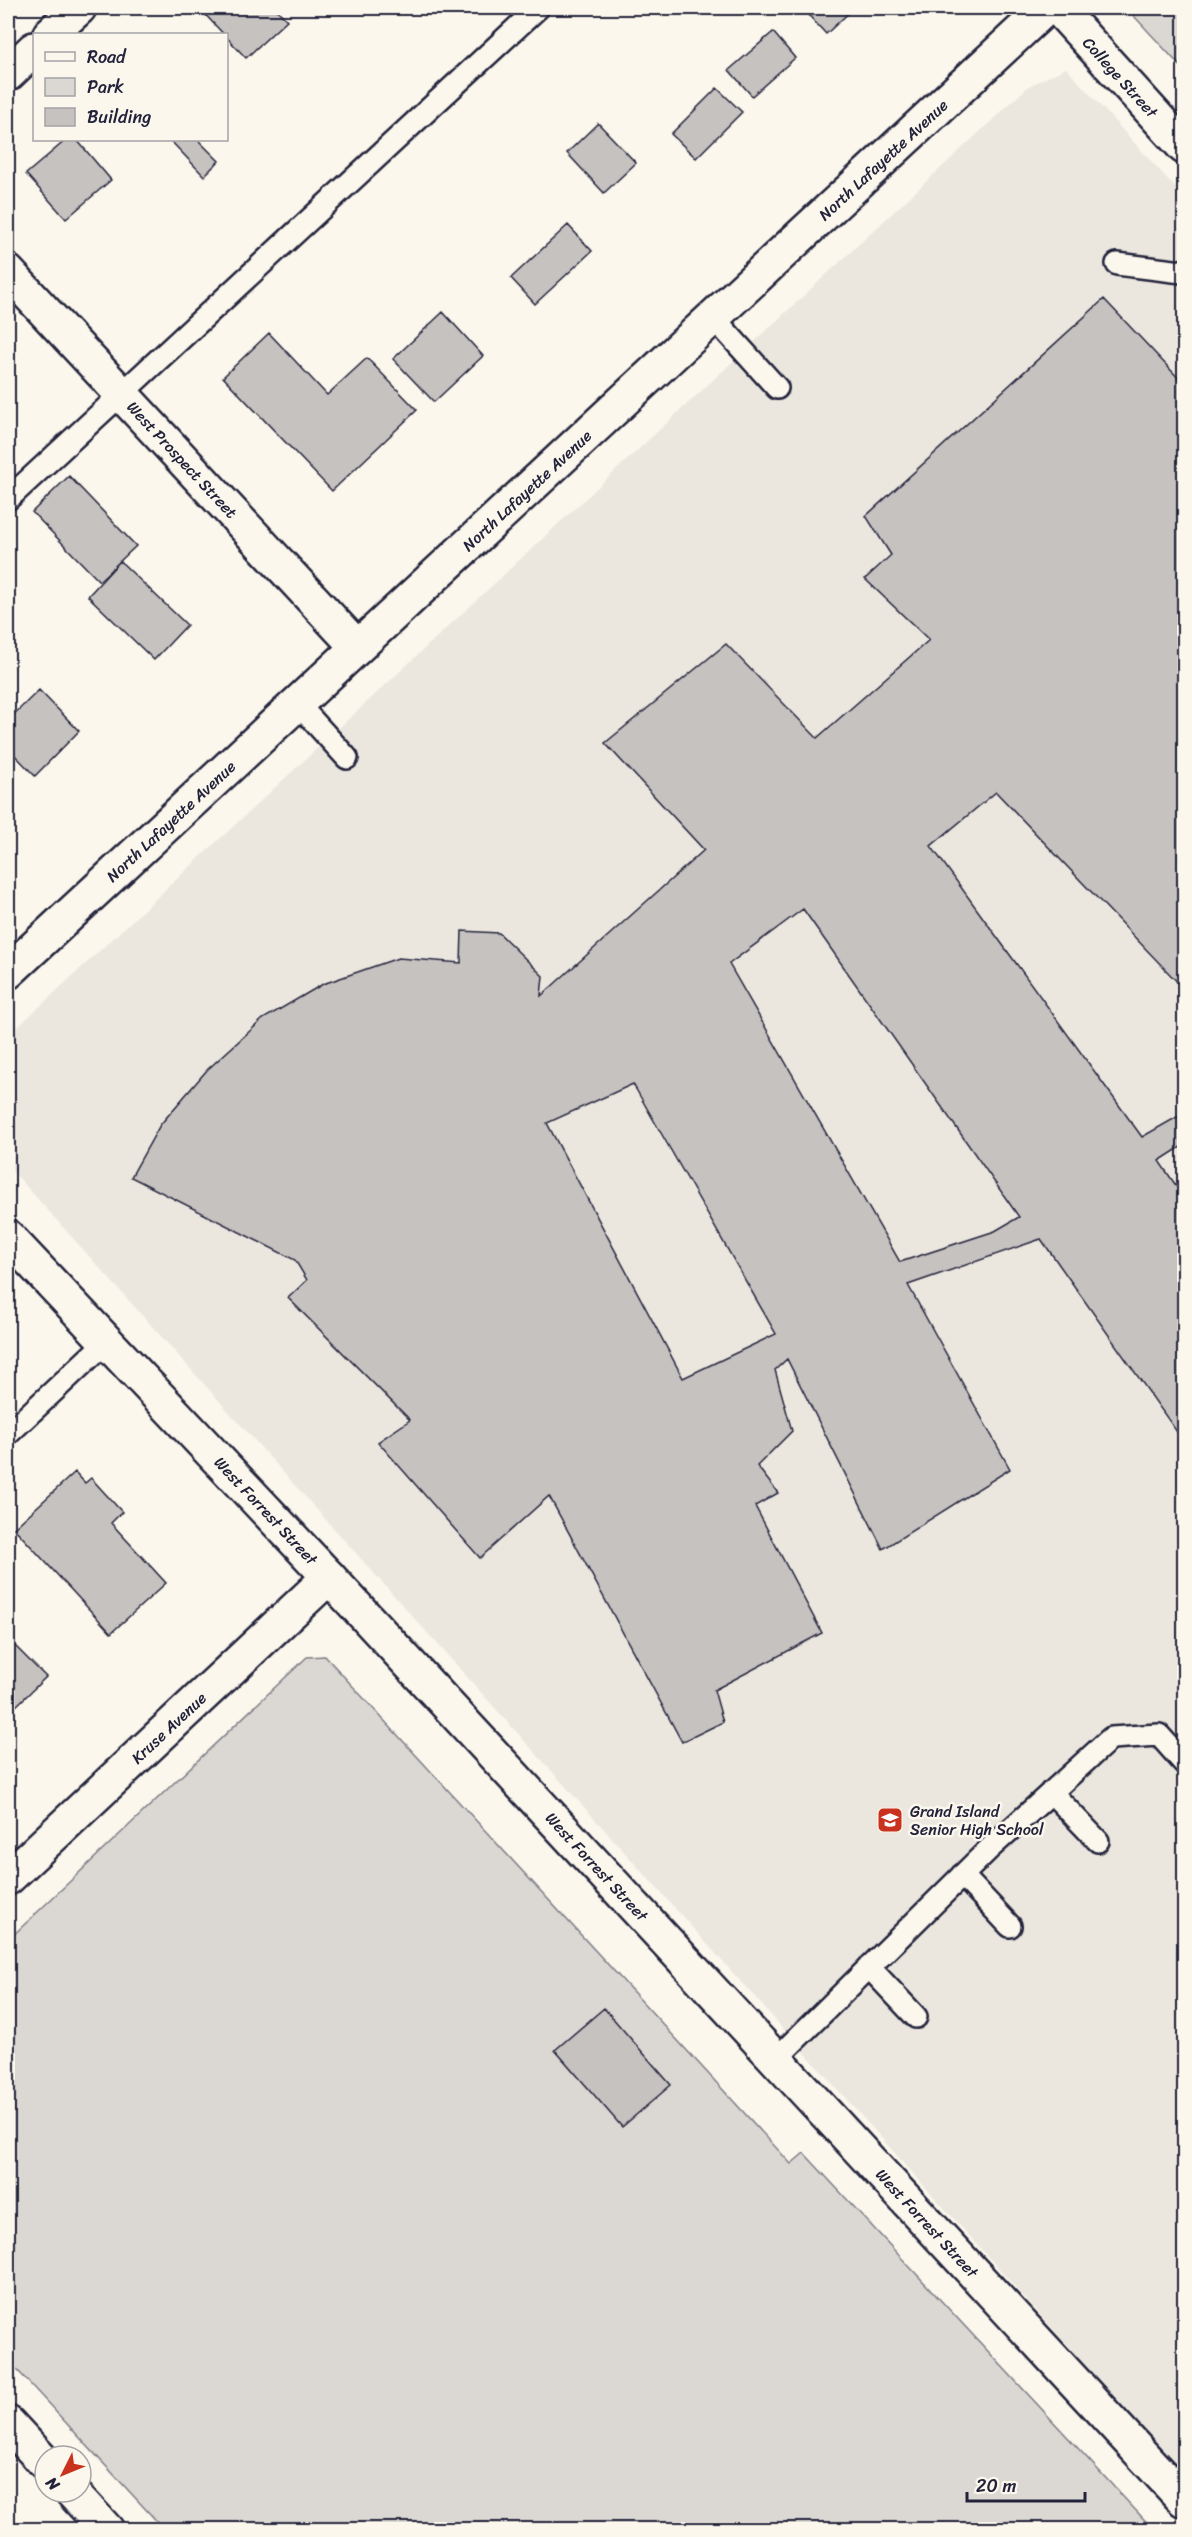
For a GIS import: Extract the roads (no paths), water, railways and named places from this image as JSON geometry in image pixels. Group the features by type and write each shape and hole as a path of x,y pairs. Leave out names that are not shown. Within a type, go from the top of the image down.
{"street":[{"path":"51,33 80,8"},
{"name":"North Lafayette Avenue","path":"8,972 1046,8"},
{"name":"College Street","path":"1058,8 1185,147"},
{"path":"8,74 33,50"},
{"name":"West Prospect Street","path":"8,272 357,647"},
{"name":"West Forrest Street","path":"8,1237 329,1577 1185,2500"},
{"name":"Kruse Avenue","path":"8,1878 329,1577"},
{"path":"8,2423 33,2450"},
{"path":"83,2504 107,2529"}],"lane":[{"path":"8,499 538,8"},
{"path":"1117,264 1182,272 1185,270"},
{"path":"713,317 777,388"},
{"path":"297,703 347,758"},
{"path":"8,1434 107,1341"},
{"path":"776,2059 962,1875 1111,1738 1159,1735 1185,1763"},
{"path":"1050,1792 1098,1841"},
{"path":"962,1875 1010,1926"},
{"path":"869,1967 916,2017"}],"place":[{"name":"Grand Island Senior High School","path":"890,1820"}]}
